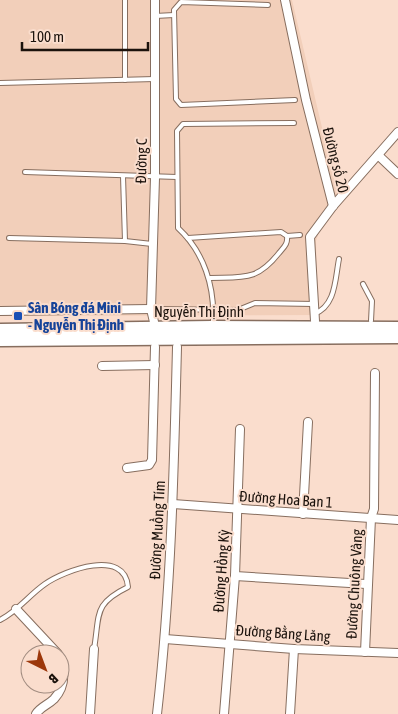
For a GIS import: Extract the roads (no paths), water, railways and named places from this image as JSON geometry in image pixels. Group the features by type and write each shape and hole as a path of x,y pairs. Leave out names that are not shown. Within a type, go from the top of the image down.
{"main road":[{"name":"Nguyễn Thị Định","path":"177,334 213,319 398,320"},
{"name":"Nguyễn Thị Định","path":"314,321 398,328"},
{"name":"Nguyễn Thị Định","path":"0,323 155,334"},
{"name":"Nguyễn Thị Định","path":"0,330 398,337"},
{"name":"Nguyễn Thị Định","path":"0,348 155,334"},
{"name":"Nguyễn Thị Định","path":"0,340 177,334 398,346"}],"street":[{"name":"Đường C","path":"127,468 148,465 152,460 155,365 155,334 151,309 155,0"},
{"name":"Đường số 20","path":"285,0 306,100 333,206 310,236 314,321"},
{"path":"333,206 398,132"},
{"path":"378,155 398,174"},
{"path":"0,311 151,309"},
{"name":"Đường Muồng Tím","path":"157,714 165,638 173,504 177,334"},
{"path":"102,366 155,365"},
{"name":"Đường Chuông Vàng","path":"365,652 366,584 371,518 374,509 375,373"},
{"path":"303,514 308,422"},
{"name":"Đường Hồng Kỳ","path":"224,714 235,576 240,429"},
{"name":"Đường Hoa Ban 1","path":"173,504 398,520"},
{"path":"235,576 366,584"},
{"path":"16,609 49,644"},
{"name":"Đường Bằng Lăng","path":"165,638 294,649 398,653"},
{"path":"90,714 94,649"},
{"path":"290,714 294,649"},
{"path":"36,714 56,694"}],"lane":[{"path":"125,0 125,80"},
{"path":"268,5 181,2 174,8 176,99 179,103 296,100"},
{"path":"155,16 174,15"},
{"path":"0,83 155,79"},
{"path":"213,319 210,278 188,238 178,228 177,131 183,124 294,123"},
{"path":"24,172 154,178 177,177"},
{"path":"123,176 125,241"},
{"path":"188,238 281,232 286,236 300,235"},
{"path":"210,278 254,276 268,266 286,244 286,236"},
{"path":"9,238 125,241 152,244"},
{"path":"314,321 330,303 339,259"},
{"path":"363,284 372,301 371,320"},
{"path":"151,309 213,319 255,303 314,304"},
{"path":"0,620 46,583 90,565 109,565 122,571 128,588 111,595 102,603 94,649"}],"place":[{"name":"Sân Bóng đá Mini - Nguyễn Thị Định","path":"18,316"}]}
